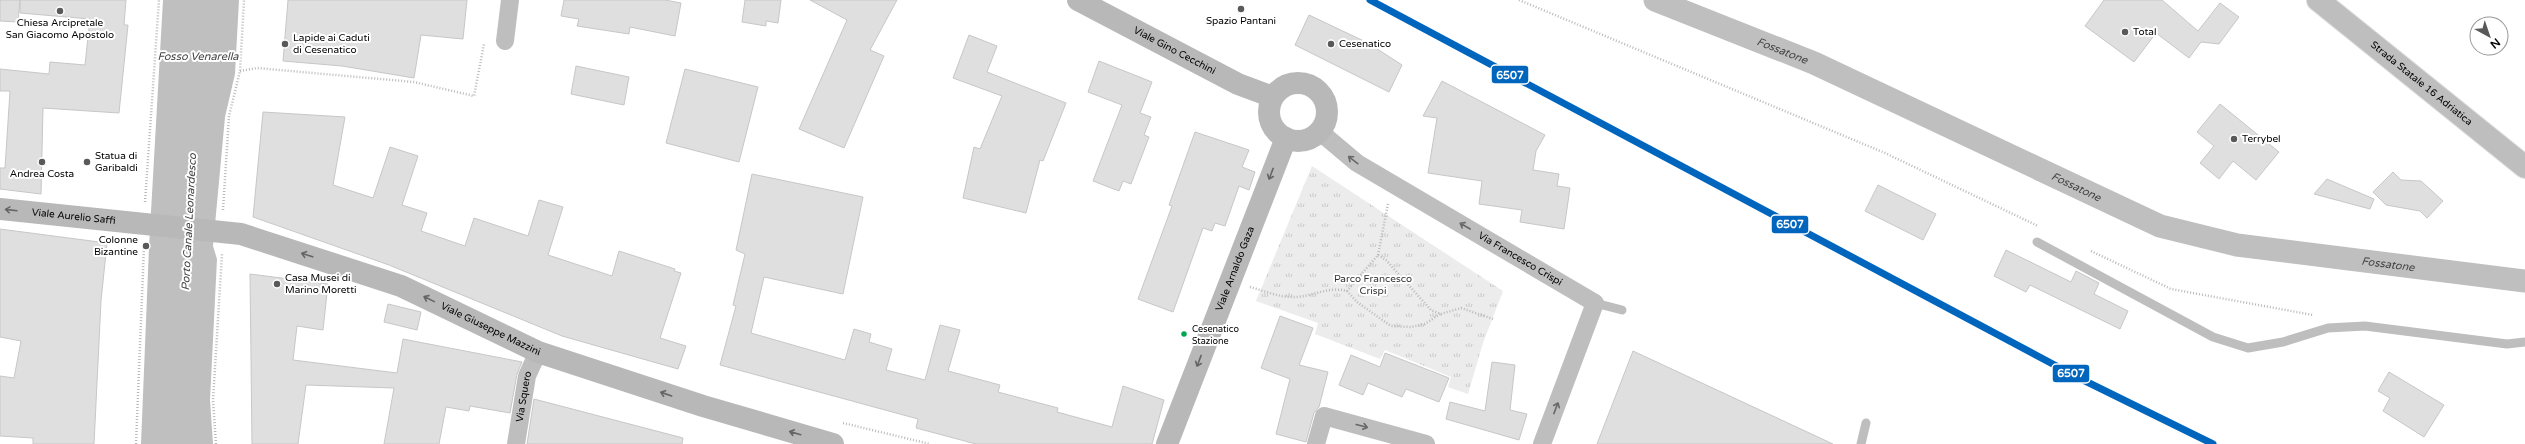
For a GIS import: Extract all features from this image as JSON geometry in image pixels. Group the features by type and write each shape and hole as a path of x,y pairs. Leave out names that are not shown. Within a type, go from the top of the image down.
{"main road":[{"name":"Strada Statale 16 Adriatica","path":"2318,0 2525,167"}],"street":[{"path":"504,41 510,0"},
{"name":"Viale Gino Cecchini","path":"1078,0 1238,84 1274,97"},
{"path":"1298,83 1316,89 1326,104 1325,124 1319,131 1304,140 1286,138 1275,129 1270,116 1274,97 1280,90 1298,83"},
{"name":"Via Francesco Crispi","path":"1319,131 1357,163 1595,303"},
{"name":"Viale Arnaldo Gaza","path":"1167,444 1286,138"},
{"name":"Viale Aurelio Saffi","path":"0,209 148,225"},
{"name":"Viale Giuseppe Mazzini","path":"148,225 221,230 241,234 401,286 538,352 703,406 832,444"},
{"path":"1542,444 1595,303"},
{"name":"Via Squero","path":"516,444 527,376 538,352"},
{"path":"1175,444 1182,406"},
{"path":"1316,444 1324,416 1426,444"}],"lane":[{"path":"2036,242 2213,337 2248,348 2282,342 2328,328 2365,326 2506,344 2525,342"},
{"path":"1595,303 1622,310"},
{"path":"1861,444 1866,423"}],"path":[{"path":"216,444 213,400 221,259 221,230 229,116 240,71 244,0"},
{"path":"1519,0 1885,154 2042,228"},
{"path":"240,71 257,68 414,82 474,96 484,45 504,41"},
{"path":"1347,291 1378,255 1388,201 1395,205"},
{"path":"2085,248 2171,289 2319,316"},
{"path":"1378,255 1386,260 1431,310 1441,314"},
{"path":"1230,281 1276,295 1296,297 1337,288 1347,291 1357,302 1392,326 1410,327 1425,324 1441,314 1461,308 1493,319"}],"green space":[{"name":"Parco Francesco Crispi","path":"1312,166 1503,291 1483,343 1468,394 1448,387 1451,377 1385,350 1380,359 1315,334 1318,323 1256,301"}],"water":[{"name":"Fosso Venarella","path":"163,0 239,0 235,74 225,117 213,246 217,259 210,400 213,444 141,444 149,247"}],"building":[{"path":"0,0 20,0 18,22 0,21"},
{"path":"20,0 126,0 124,25 128,25 119,113 43,108 41,194 0,189 0,168 5,168 10,91 0,91 0,69 49,74 50,62 85,65 90,19 20,13"},
{"path":"288,0 467,0 463,39 421,35 414,78 342,66 283,61"},
{"path":"564,0 665,0 681,3 675,36 630,27 629,34 577,26 579,19 561,16"},
{"path":"745,0 781,0 778,23 766,21 766,26 742,22"},
{"path":"810,0 897,0 870,50 884,56 844,148 799,129 847,20"},
{"name":"Total","path":"2104,0 2162,0 2198,31 2220,3 2239,17 2219,44 2201,42 2189,58 2156,33 2134,62 2085,26"},
{"name":"Cesenatico","path":"1309,15 1368,43 1402,65 1389,92 1295,45"},
{"path":"969,35 997,46 987,72 1066,103 1043,161 1040,160 1026,213 963,198 974,147 980,149 1002,96 953,78"},
{"path":"1099,61 1152,82 1140,113 1151,117 1144,135 1149,137 1131,184 1123,181 1119,191 1093,181 1122,105 1088,92"},
{"path":"576,66 629,77 624,105 571,94"},
{"path":"685,69 758,87 739,162 666,143"},
{"path":"1442,81 1545,135 1536,151 1533,170 1559,174 1557,186 1570,188 1564,229 1520,222 1522,210 1479,204 1482,181 1428,173 1437,118 1423,116"},
{"name":"Terrybel","path":"2220,104 2279,152 2256,180 2233,161 2219,179 2200,163 2214,146 2197,132"},
{"path":"263,112 345,117 333,185 373,198 390,147 418,156 402,205 427,213 421,231 465,246 474,218 528,236 539,200 563,207 548,255 612,276 619,251 675,269 674,271 681,273 660,338 686,346 678,369 562,336 389,265 253,217"},
{"path":"1195,132 1249,150 1242,167 1255,172 1249,190 1239,186 1225,226 1215,223 1212,231 1203,228 1173,312 1138,299 1172,206 1169,205"},
{"path":"2393,172 2401,180 2421,181 2443,201 2427,218 2420,211 2386,205 2373,192"},
{"path":"752,174 863,197 843,294 764,277 751,333 845,360 854,329 871,334 869,342 892,349 886,370 925,380 940,325 960,330 948,371 1000,385 998,392 1058,408 1057,412 1112,427 1123,386 1164,400 1152,444 976,444 916,428 918,419 720,365 736,306 733,305 745,254 736,250"},
{"path":"2327,179 2374,199 2370,209 2314,194"},
{"path":"1878,185 1936,214 1923,240 1865,211"},
{"path":"0,229 107,243 101,301 94,444 33,444 33,438 0,436 0,376 14,378 21,341 0,337"},
{"path":"2006,250 2071,282 2076,271 2099,283 2094,294 2128,311 2120,329 2030,285 2026,292 1994,276"},
{"path":"250,274 328,284 323,330 297,326 293,360 397,373 403,339 522,362 517,374 510,413 470,406 469,411 446,407 439,444 384,444 394,388 306,385 298,444 252,444"},
{"path":"388,304 421,312 417,330 384,322"},
{"path":"1280,316 1313,328 1299,365 1328,372 1319,407 1314,413 1306,442 1276,434 1290,379 1261,368"},
{"path":"1633,351 1833,444 1597,444"},
{"path":"1385,353 1449,378 1439,402 1406,389 1402,397 1368,383 1363,395 1339,385 1351,355 1380,367"},
{"path":"1492,362 1515,365 1510,410 1527,414 1519,440 1446,419 1450,402 1485,411"},
{"path":"2389,372 2444,405 2424,437 2383,411 2390,398 2378,391"},
{"path":"534,399 683,438 682,444 527,444"}],"waterway":[{"name":"Fossatone","path":"1655,0 1814,63 2160,226 2237,245 2525,281"}],"transit line":[{"name":"6507","path":"1370,0 2079,378 2213,444"}],"place":[{"name":"Spazio Pantani","path":"1241,9"},
{"name":"Chiesa Arcipretale San Giacomo Apostolo","path":"60,11"},
{"name":"Total","path":"2125,32"},
{"name":"Lapide ai Caduti di Cesenatico","path":"285,44"},
{"name":"Cesenatico","path":"1331,44"},
{"name":"Terrybel","path":"2234,139"},
{"name":"Andrea Costa","path":"42,162"},
{"name":"Statua di Garibaldi","path":"87,162"},
{"name":"Colonne Bizantine","path":"146,246"},
{"name":"Casa Musei di Marino Moretti","path":"277,284"},
{"name":"Cesenatico Stazione","path":"1184,334"}],"water label":[{"name":"Porto Canale Leonardesco","path":"189,222"}]}
